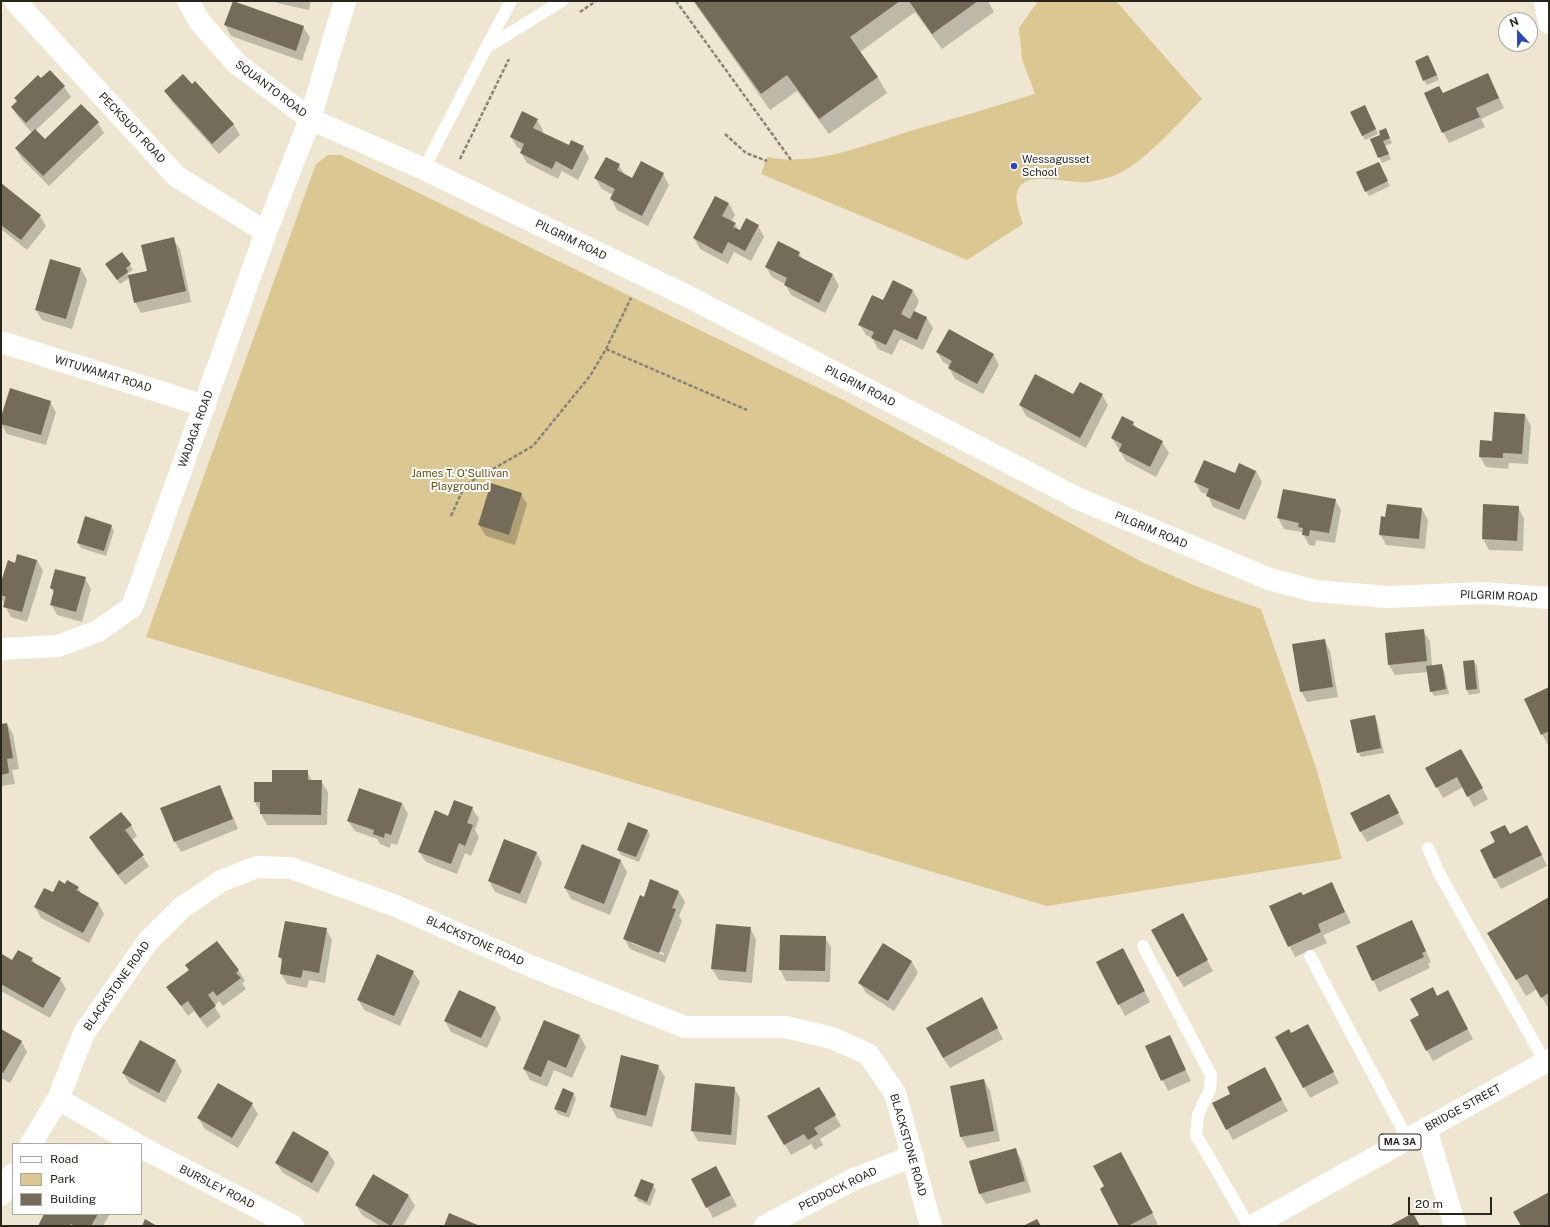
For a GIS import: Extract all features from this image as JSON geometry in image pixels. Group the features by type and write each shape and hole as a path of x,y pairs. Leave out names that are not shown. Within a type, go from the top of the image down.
{"street":[{"name":"PECKSUOT ROAD","path":"15,1 176,176 266,232"},
{"name":"SQUANTO ROAD","path":"188,1 200,22 236,63 310,119"},
{"path":"310,119 345,1"},
{"path":"1545,1 1549,23"},
{"name":"WADAGA ROAD","path":"2,648 58,646 98,631 132,607 266,232 310,119"},
{"name":"PILGRIM ROAD","path":"310,119 431,172 642,274 1079,499 1269,579 1315,591 1381,596 1484,593 1549,598"},
{"name":"WITUWAMAT ROAD","path":"1,342 205,406"},
{"name":"BLACKSTONE ROAD","path":"32,1143 58,1099 84,1033 148,941 183,907 221,881 257,867 291,868 396,906 533,967 685,1027 786,1026 832,1038 868,1054 895,1093 931,1226"},
{"name":"BRIDGE STREET","path":"1250,1226 1547,1061"},
{"path":"58,1099 134,1143"},
{"path":"1426,1128 1455,1226"},
{"name":"BURSLEY ROAD","path":"142,1148 293,1226"},
{"name":"PEDDOCK ROAD","path":"766,1226 852,1180 913,1156"},
{"path":"1,1195 12,1176"}],"lane":[{"path":"431,172 486,48 511,1"},
{"path":"486,48 562,1"},
{"path":"1428,848 1439,872 1547,1061"},
{"path":"1143,946 1211,1075 1210,1089 1198,1115 1196,1135 1250,1226"},
{"path":"1310,956 1407,1138"}],"path":[{"path":"578,13 596,1"},
{"path":"676,1 791,160"},
{"path":"431,172 460,160 509,59 516,55"},
{"path":"725,134 746,153 767,162"},
{"path":"451,516 465,485 533,446 590,376 606,349 642,274"},
{"path":"606,349 747,410"}],"green space":[{"path":"1038,1 1116,1 1202,99 1140,160 1118,174 1089,182 1038,179 1025,182 1020,186 1017,196 1018,207 1023,224 967,260 761,174 767,157 803,159 840,153 1035,94 1022,59 1019,28"},
{"name":"James T. O'Sullivan Playground","path":"328,155 341,155 843,400 1142,562 1198,587 1261,609 1316,768 1342,859 1047,906 146,637 316,164"}],"building":[{"path":"233,1 304,26 296,51 224,25"},
{"path":"694,1 900,1 850,37 878,77 819,119 787,75 761,94"},
{"path":"909,1 978,1 932,34"},
{"path":"1428,55 1437,75 1423,81 1415,61"},
{"path":"50,70 65,86 26,123 11,107 17,101 14,98 38,75 41,78"},
{"path":"1488,73 1499,98 1476,108 1480,117 1442,133 1424,93 1439,86 1443,93"},
{"path":"183,74 192,84 195,81 234,124 212,144 164,91"},
{"path":"81,104 99,122 43,176 15,148 35,129 45,139"},
{"path":"1365,105 1376,129 1362,136 1350,112"},
{"path":"522,111 538,119 533,128 569,145 571,140 584,146 572,170 556,161 552,169 520,153 524,144 510,137"},
{"path":"1386,128 1390,138 1383,141 1389,154 1378,158 1370,139 1380,135 1379,131"},
{"path":"606,157 620,164 617,170 632,178 641,161 664,173 642,216 610,199 615,189 594,178"},
{"path":"1379,162 1388,181 1365,192 1356,172"},
{"path":"1,183 41,215 21,240 1,225"},
{"path":"715,196 729,203 722,216 736,223 733,227 740,230 746,218 759,225 745,251 728,242 722,254 693,238"},
{"path":"174,237 186,291 134,303 128,275 147,271 141,245"},
{"path":"778,241 800,252 798,256 833,274 819,303 784,285 787,278 765,267"},
{"path":"122,252 131,264 126,268 128,272 117,280 105,264"},
{"path":"50,259 81,268 66,319 35,310"},
{"path":"893,280 913,290 901,314 910,319 914,311 927,317 917,340 894,329 886,345 871,338 874,332 858,325 872,295 883,300"},
{"path":"949,329 994,354 977,384 948,368 952,361 936,352"},
{"path":"1035,374 1073,394 1080,382 1103,394 1080,438 1019,405"},
{"path":"10,388 51,401 41,435 1,424 1,417"},
{"path":"1494,412 1525,414 1522,454 1503,453 1503,458 1479,457 1480,440 1492,441"},
{"path":"1122,416 1134,422 1132,425 1163,441 1150,467 1119,451 1122,444 1111,438"},
{"path":"1204,460 1235,473 1239,463 1256,471 1239,510 1206,496 1209,489 1194,482"},
{"path":"491,483 522,493 509,535 478,525"},
{"path":"1283,489 1336,499 1329,533 1310,530 1309,536 1302,535 1303,528 1298,527 1299,523 1277,518"},
{"path":"1387,504 1422,508 1419,539 1379,535 1381,516 1385,517"},
{"path":"1483,504 1519,506 1517,541 1482,539"},
{"path":"85,516 112,525 104,551 77,543"},
{"path":"17,554 37,560 22,612 3,607 6,597 1,595 1,582 8,560 15,563"},
{"path":"55,569 86,577 76,612 50,605 54,590 50,588"},
{"path":"1424,629 1427,661 1388,665 1385,633"},
{"path":"1325,639 1333,687 1300,692 1292,644"},
{"path":"1474,660 1477,689 1466,690 1463,661"},
{"path":"1442,664 1446,689 1430,692 1426,666"},
{"path":"1549,687 1549,731 1541,735 1524,699"},
{"path":"1375,715 1381,748 1357,753 1350,720"},
{"path":"7,723 13,758 7,759 9,773 1,775 1,724"},
{"path":"1461,749 1483,788 1467,797 1457,777 1436,788 1425,768"},
{"path":"272,770 308,770 308,780 322,780 321,815 260,814 260,802 254,802 254,782 272,782"},
{"path":"220,785 233,819 174,842 160,808"},
{"path":"359,788 402,803 391,835 385,833 384,838 373,834 374,830 347,821"},
{"path":"1389,794 1399,813 1360,832 1350,813"},
{"path":"454,800 473,807 467,823 473,825 465,846 459,843 451,864 418,852 435,810 448,816"},
{"path":"121,812 132,825 125,830 144,855 118,875 89,837"},
{"path":"628,822 648,830 636,857 617,850"},
{"path":"1505,825 1510,834 1527,825 1542,855 1494,879 1480,850 1495,842 1490,832"},
{"path":"504,839 537,852 520,894 488,881"},
{"path":"582,844 621,860 604,904 564,888"},
{"path":"650,879 679,891 672,908 676,909 659,953 623,939 640,895 644,897"},
{"path":"59,880 65,884 67,880 79,887 76,890 99,903 83,933 34,907 44,888 53,892"},
{"path":"1332,882 1345,912 1318,924 1321,932 1288,947 1269,906 1301,892 1303,895"},
{"path":"1549,897 1549,993 1541,998 1527,974 1516,980 1487,933"},
{"path":"1183,913 1208,960 1177,977 1151,930"},
{"path":"1412,920 1426,951 1422,953 1424,957 1372,981 1356,946"},
{"path":"285,921 327,928 319,973 303,970 301,978 280,974 282,958 278,957"},
{"path":"716,924 751,927 746,972 711,969"},
{"path":"780,935 826,936 825,971 779,970"},
{"path":"217,941 239,970 236,973 241,978 217,996 213,991 208,995 216,1006 200,1018 188,1001 181,1006 166,987 189,970 185,965"},
{"path":"883,943 912,961 888,1001 858,983"},
{"path":"1123,948 1145,991 1118,1005 1096,962"},
{"path":"18,950 33,958 31,961 61,978 43,1008 1,984 2,954 12,960"},
{"path":"377,954 414,971 394,1016 357,1000"},
{"path":"1433,987 1437,996 1448,990 1468,1029 1426,1051 1410,1020 1419,1015 1410,999"},
{"path":"459,990 496,1007 481,1038 444,1021"},
{"path":"982,997 998,1028 943,1058 926,1028"},
{"path":"544,1020 580,1035 566,1068 548,1060 541,1077 523,1069"},
{"path":"1308,1024 1334,1072 1303,1088 1275,1037 1289,1029 1291,1033"},
{"path":"1,1029 22,1041 3,1073 1,1072"},
{"path":"1170,1035 1186,1070 1161,1081 1145,1046"},
{"path":"140,1040 176,1060 159,1093 122,1073"},
{"path":"621,1055 659,1065 646,1116 610,1107"},
{"path":"1265,1067 1282,1100 1226,1130 1212,1103 1230,1094 1227,1087"},
{"path":"984,1079 994,1131 960,1137 950,1086"},
{"path":"218,1083 253,1103 232,1138 197,1118"},
{"path":"695,1083 735,1087 731,1135 691,1131"},
{"path":"819,1087 836,1115 814,1128 818,1134 808,1140 804,1134 784,1145 767,1116"},
{"path":"563,1088 574,1093 566,1113 554,1109"},
{"path":"293,1131 329,1152 312,1183 275,1163"},
{"path":"1016,1148 1025,1181 979,1194 969,1161"},
{"path":"1121,1152 1153,1213 1128,1226 1119,1226 1100,1189 1104,1186 1093,1166"},
{"path":"716,1166 731,1195 706,1208 691,1179"},
{"path":"373,1174 409,1195 391,1226 355,1205"},
{"path":"641,1179 654,1184 647,1202 634,1196"},
{"path":"1549,1192 1549,1226 1521,1226 1513,1212"},
{"path":"449,1213 480,1226 444,1226"},
{"path":"1413,1213 1420,1226 1389,1226"},
{"path":"44,1215 97,1215 91,1226 75,1226 71,1224 69,1226 38,1226"},
{"path":"145,1219 157,1226 142,1226"},
{"path":"1037,1219 1041,1226 1023,1226"}],"place":[{"name":"Wessagusset School","path":"1014,166"}]}
